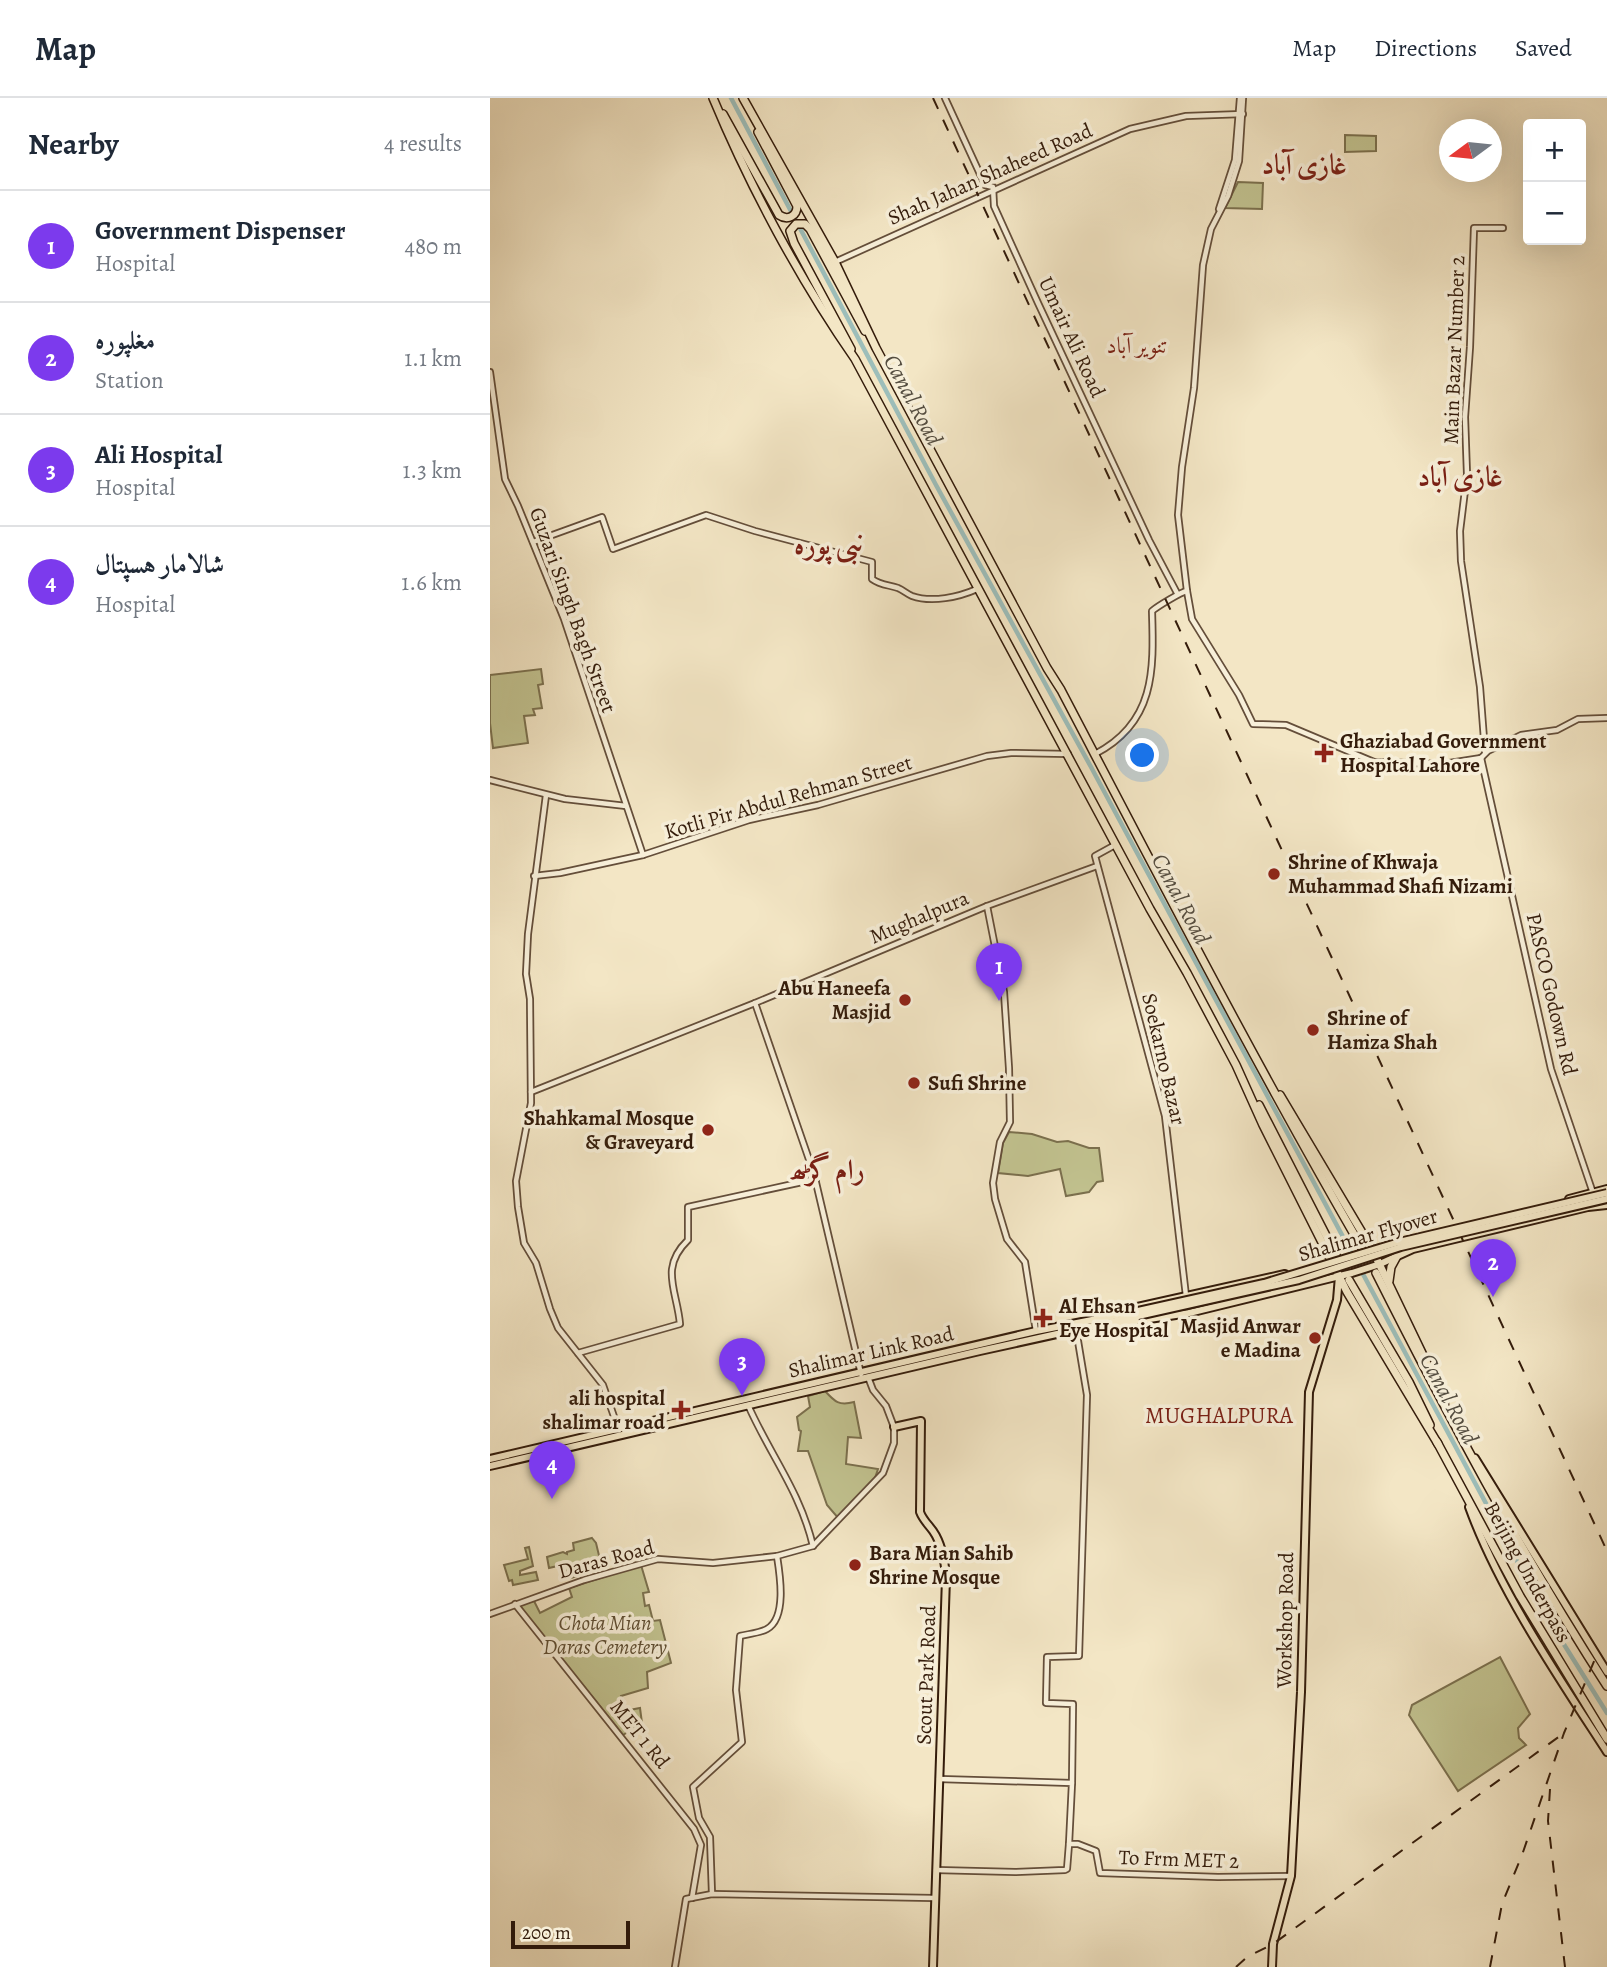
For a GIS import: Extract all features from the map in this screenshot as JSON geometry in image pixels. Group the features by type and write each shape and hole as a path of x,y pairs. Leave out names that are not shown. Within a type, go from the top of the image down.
{"highway":[{"path":"713,98 779,215 792,217 797,206 744,101"},
{"path":"713,98 731,140 777,229 855,359 1236,1065 1337,1259 1339,1276 1438,1444"},
{"path":"744,101 835,261 876,348 1258,1062 1293,1114 1364,1248 1373,1251 1380,1264 1454,1422"},
{"path":"855,359 848,340 790,234 791,228 796,224 807,225 858,321 876,348"},
{"path":"1364,1248 1388,1246"},
{"path":"1389,1284 1391,1267 1397,1256"},
{"path":"1376,1273 1454,1422"},
{"path":"1350,1277 1409,1382 1438,1444"},
{"name":"Beijing Underpass","path":"1454,1422 1542,1582 1607,1686"},
{"name":"Beijing Underpass","path":"1438,1444 1520,1596 1607,1739"}],"main road":[{"path":"1373,1251 1455,1226 1607,1191"},
{"name":"Shalimar Flyover","path":"1138,1314 1264,1283 1399,1242 1607,1191"},
{"name":"Shalimar Flyover","path":"1138,1314 1299,1280 1401,1247 1607,1199"},
{"path":"1076,1326 1140,1322 1339,1276 1350,1277 1413,1249 1588,1207 1607,1205"},
{"path":"1455,1226 1459,1238"},
{"path":"1076,1326 1105,1313 1186,1297 1337,1259 1364,1248"},
{"name":"Workshop Road","path":"1272,1967 1273,1944 1291,1876 1301,1692 1309,1388 1337,1300 1339,1276"},
{"path":"1076,1326 1138,1314"},
{"name":"Shalimar Link Road","path":"864,1375 1036,1331 1076,1326"},
{"name":"Shalimar Link Road","path":"490,1466 579,1442 1076,1326"},
{"name":"Shalimar Link Road","path":"490,1459 579,1442 619,1429 748,1403"},
{"name":"Scout Park Road","path":"894,1427 921,1420 920,1512 935,1533 944,1562 947,1604 933,1967"},
{"path":"1469,1451 1482,1467 1607,1672"},
{"path":"1464,1493 1488,1552 1568,1692 1607,1752"}],"street":[{"name":"Umair Ali Road","path":"945,98 985,185 993,189 994,206 1038,303 1144,530 1177,593"},
{"path":"1241,98 1239,161 1228,196 1211,229 1203,265 1194,387 1178,515 1192,619 1238,695 1252,724 1286,725 1374,762 1443,764 1481,758 1485,752 1521,734 1557,730 1578,719 1607,718"},
{"name":"Shah Jahan Shaheed Road","path":"835,261 1103,140 1143,125 1186,116 1241,114"},
{"name":"Main Bazar Number 2","path":"1485,752 1480,687 1461,561 1460,531 1467,474 1465,417 1474,228 1503,228"},
{"name":"Guzari Singh Bagh Street","path":"490,372 502,470 564,619 643,855"},
{"path":"533,542 602,517 613,549 706,515 872,562 872,579 902,589 911,596 935,599 956,597 978,588"},
{"path":"1095,754 1116,742 1141,712 1151,674 1152,611 1167,603 1177,593 1187,591"},
{"name":"Kotli Pir Abdul Rehman Street","path":"534,876 643,855 749,820 818,805 987,756 1011,753 1068,754"},
{"name":"PASCO Godown Rd","path":"1481,758 1551,1069 1593,1193"},
{"path":"490,780 596,804 625,806"},
{"path":"546,794 534,876 526,974 530,999 531,1092 516,1181 524,1242 536,1263 550,1309 558,1328 603,1385 619,1429"},
{"path":"1097,866 1094,856 1116,845"},
{"name":"Mughalpura","path":"531,1092 755,1003 987,906 1097,866"},
{"name":"Soekarno Bazar","path":"1097,866 1165,1116 1186,1297"},
{"path":"987,906 1004,992 1009,1068 1010,1122 1000,1142 993,1182 995,1199 1007,1239 1025,1262 1036,1331"},
{"path":"748,1403 797,1497 815,1545 883,1473 894,1443 894,1427 889,1412 864,1375 816,1180 755,1003"},
{"path":"578,1353 680,1324 670,1268 675,1254 688,1240 688,1207 816,1180"},
{"path":"936,1870 1015,1872 1067,1869 1073,1704 1046,1703 1047,1657 1079,1656 1087,1395 1076,1326"},
{"name":"Daras Road","path":"490,1614 584,1580 658,1559 713,1563 777,1556 815,1545"},
{"path":"712,1894 710,1837 699,1818 693,1787 742,1742 736,1690 740,1636 768,1629 778,1617 781,1587 777,1556"},
{"name":"MET 1 Rd","path":"515,1604 694,1829 701,1845 675,1967"},
{"path":"939,1779 1072,1783"},
{"name":"To Frm MET 2","path":"1069,1844 1078,1844 1096,1852 1100,1873 1218,1877 1291,1876"},
{"path":"689,1899 712,1894 934,1898"}],"green space":[{"path":"1345,135 1376,136 1376,151 1345,152"},
{"path":"1238,182 1263,183 1262,209 1225,208"},
{"path":"541,669 543,684 538,685 542,708 533,709 535,715 524,716 528,743 493,748 490,675"},
{"path":"1009,1132 1099,1148 1103,1181 1097,1182 1089,1192 1066,1196 1060,1169 1028,1176 998,1173 1003,1143"},
{"path":"825,1391 838,1402 854,1402 861,1438 848,1437 846,1464 878,1469 874,1481 839,1519 827,1505 808,1451 798,1451 801,1431 797,1417 810,1407 808,1396"},
{"path":"592,1538 596,1543 602,1568 571,1578 570,1575 564,1576 563,1572 566,1571 562,1565 549,1568 547,1557 563,1552 567,1554 574,1550 573,1543"},
{"path":"529,1547 533,1566 520,1571 520,1575 536,1572 538,1580 513,1585 504,1565 528,1559 525,1548"},
{"name":"Chota Mian Daras Cemetery","path":"641,1565 649,1592 643,1593 645,1606 649,1605 653,1621 660,1620 671,1663 647,1672 648,1688 621,1696 624,1711 640,1708 642,1723 623,1735 517,1604 533,1599 540,1613 572,1597 569,1588"},
{"path":"1500,1657 1530,1714 1518,1728 1519,1738 1526,1745 1458,1791 1409,1715 1412,1705"}],"waterway":[{"name":"Canal Road","path":"731,98 936,485 1091,767 1548,1619 1607,1713"}],"railway":[{"path":"933,98 1607,1551"},
{"path":"1490,1967 1502,1904 1522,1855 1564,1733 1595,1659"},
{"path":"1236,1967 1247,1957 1273,1944 1564,1733"},
{"path":"1550,1789 1548,1821 1565,1967"}],"place":[{"name":"Ghaziabad Government Hospital Lahore","path":"1324,753"},
{"name":"Shrine of Khwaja Muhammad Shafi Nizami","path":"1274,874"},
{"name":"Abu Haneefa Masjid","path":"905,1000"},
{"name":"Government Dispenser","path":"999,1001"},
{"name":"Shrine of Hamza Shah","path":"1313,1030"},
{"name":"Sufi Shrine","path":"914,1083"},
{"name":"Shahkamal Mosque & Graveyard","path":"708,1130"},
{"name":"مغلپورہ","path":"1493,1297"},
{"name":"Al Ehsan Eye Hospital","path":"1043,1318"},
{"name":"Masjid Anwar e Madina","path":"1315,1338"},
{"name":"Ali Hospital","path":"742,1396"},
{"name":"ali hospital shalimar road","path":"681,1410"},
{"name":"شالامار ہسپتال","path":"552,1499"},
{"name":"Bara Mian Sahib Shrine Mosque","path":"855,1565"}],"district":[{"name":"غازى آباد","path":"1304,165"},
{"name":"تنویر آباد","path":"1137,345"},
{"name":"غازى آباد","path":"1460,477"},
{"name":"نبی پورہ","path":"829,545"},
{"name":"رام گڑھ","path":"827,1170"},
{"name":"MUGHALPURA","path":"1219,1415"}]}
